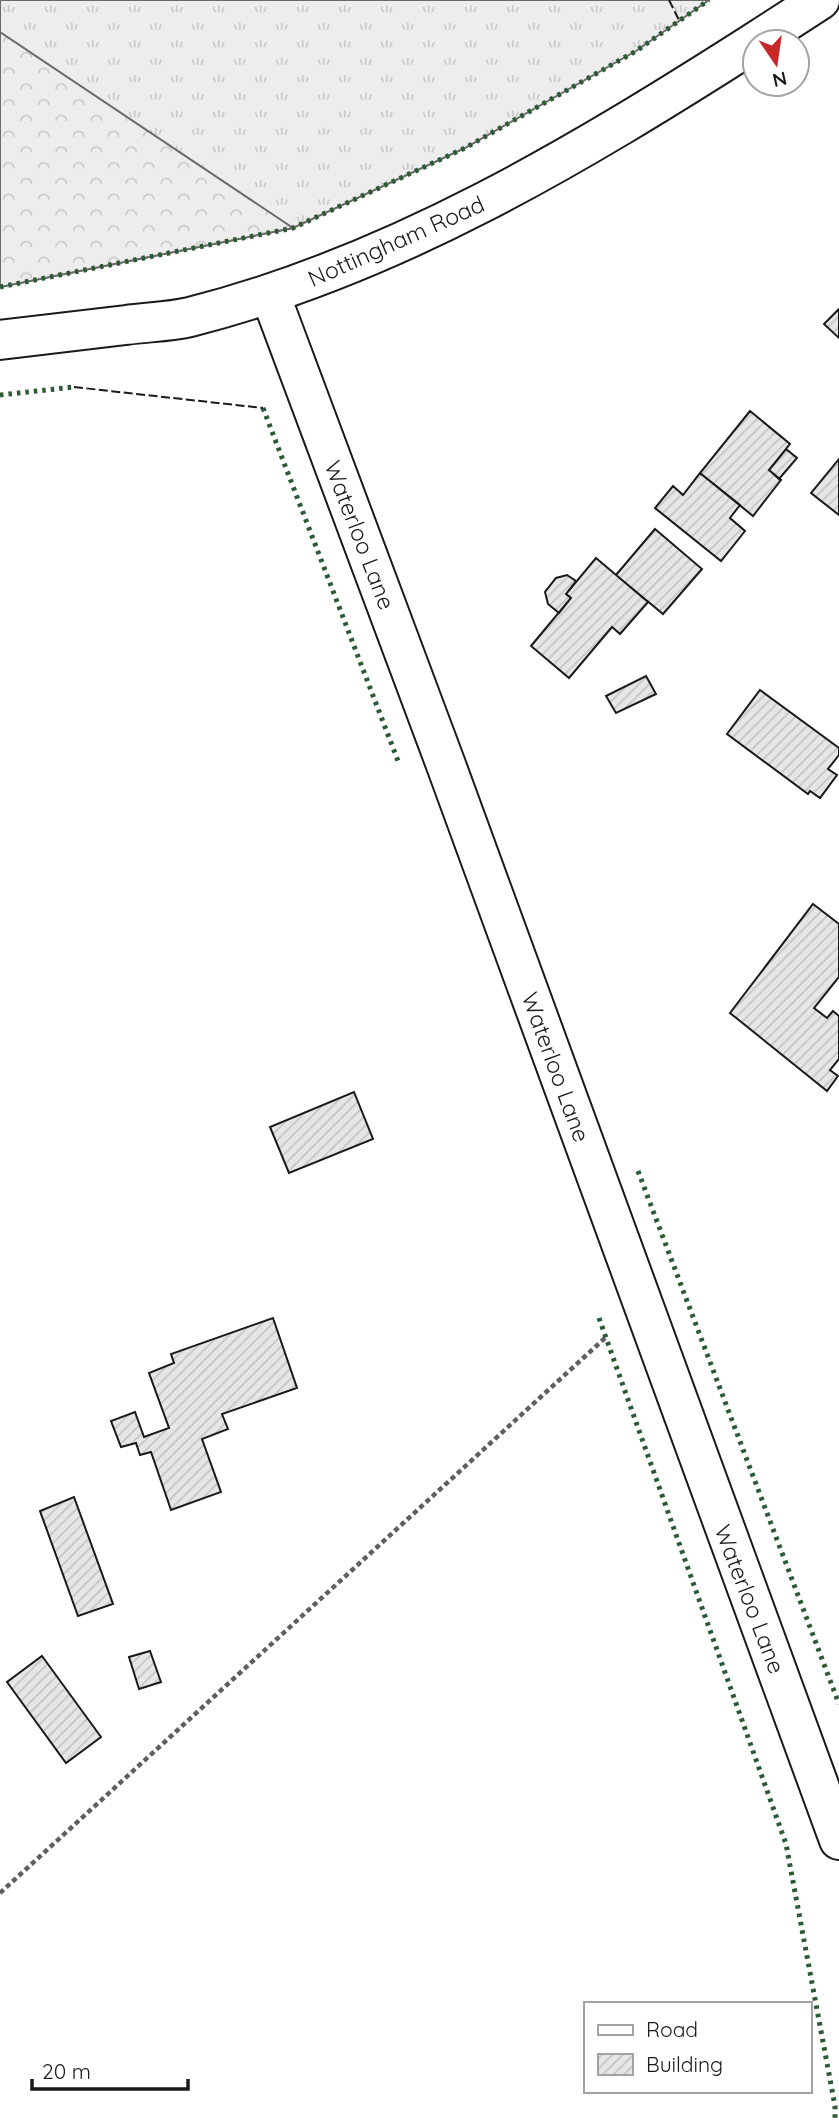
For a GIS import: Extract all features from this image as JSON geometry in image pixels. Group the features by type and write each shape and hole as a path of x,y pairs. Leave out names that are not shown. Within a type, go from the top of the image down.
{"street":[{"name":"Nottingham Road","path":"777,28 820,0"},
{"name":"Nottingham Road","path":"0,340 186,318 270,294 376,253 489,200 624,125 741,51"},
{"name":"Waterloo Lane","path":"270,294 839,1840"}],"path":[{"path":"0,1893 606,1337 647,1314"}],"green space":[{"path":"0,0 709,0 636,51 465,148 293,228 0,287"},
{"path":"0,32 293,228 0,287"}],"building":[{"path":"839,309 839,338 824,324"},
{"path":"750,411 790,444 769,470 781,480 753,516 700,473"},
{"path":"786,449 797,458 779,479 769,470"},
{"path":"839,459 839,515 811,493"},
{"path":"700,473 740,505 730,518 745,531 721,561 655,508 673,486 683,495"},
{"path":"655,529 702,569 663,614 616,575"},
{"path":"596,558 648,602 620,634 612,627 569,678 531,646 571,598 566,594"},
{"path":"567,575 576,581 566,594 571,598 559,613 548,604 545,592 556,578"},
{"path":"646,676 656,694 616,713 606,696"},
{"path":"760,690 839,748 839,755 828,769 837,775 820,798 810,791 808,794 727,734"},
{"path":"813,904 839,924 839,977 814,1008 827,1018 833,1011 839,1016 839,1059 830,1070 838,1076 827,1091 730,1013"},
{"path":"354,1092 373,1139 289,1173 270,1127"},
{"path":"273,1318 297,1388 222,1414 228,1429 202,1439 221,1492 171,1510 151,1452 140,1455 136,1443 121,1447 111,1421 135,1412 144,1437 169,1428 149,1373 174,1363 171,1354"},
{"path":"74,1497 113,1604 78,1616 40,1511"},
{"path":"150,1651 161,1682 139,1689 129,1657"},
{"path":"42,1656 101,1737 66,1763 7,1682"}],"hedge":[{"path":"0,287 293,228 465,148 636,51 709,0"},
{"path":"0,395 74,387"},
{"path":"263,408 398,761"},
{"path":"638,1171 839,1704"},
{"path":"599,1318 786,1844 835,2106 835,2121"}],"fence":[{"path":"669,0 679,20"},
{"path":"74,387 263,408"}]}
